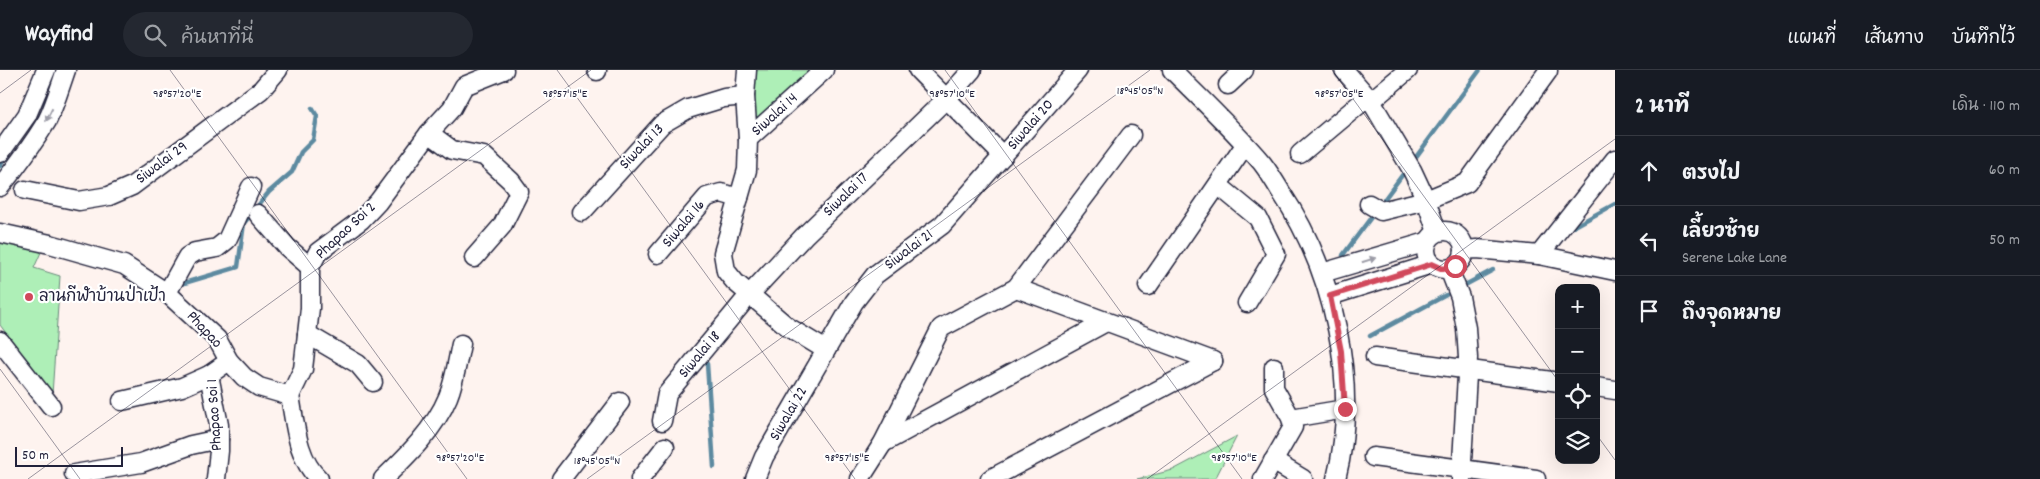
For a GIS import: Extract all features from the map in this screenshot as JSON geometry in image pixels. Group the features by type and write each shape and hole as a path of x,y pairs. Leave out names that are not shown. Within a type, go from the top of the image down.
{"street":[{"path":"0,153 27,115 46,70"},
{"path":"0,187 29,149 47,120 66,70"},
{"name":"Siwalai 29","path":"25,190 79,201 109,196 132,186 261,90 278,70"},
{"name":"Phapao Soi 2","path":"290,396 303,369 310,308 310,268 318,252 361,220 378,202 429,133 452,108 464,86 488,73 504,70"},
{"path":"747,70 745,96 748,139 747,170 723,253 726,271 735,282 788,327 826,350"},
{"name":"Siwalai 14","path":"748,139 824,70"},
{"path":"918,70 945,100 1003,156"},
{"name":"Siwalai 17","path":"750,294 804,236 945,100 972,70"},
{"name":"Siwalai 20","path":"1003,156 1078,70"},
{"path":"1172,70 1262,164 1288,203 1307,239 1322,274 1330,296 1341,351 1345,409 1342,455 1336,479"},
{"path":"1228,84 1244,70"},
{"path":"1322,274 1432,237 1444,230 1456,234 1464,244 1464,250 1460,262 1449,269 1443,269 1432,264 1426,254 1432,237 1426,200 1410,165 1370,99 1344,70"},
{"path":"1300,154 1408,70"},
{"path":"1375,207 1426,200 1467,183 1548,71"},
{"name":"Siwalai 13","path":"582,212 662,124 688,109 724,98 745,96"},
{"path":"429,133 452,150 484,156 511,181 519,192 502,226 474,258"},
{"path":"860,479 883,444 941,328 1016,288 1131,135"},
{"path":"1148,286 1245,146"},
{"name":"Siwalai 21","path":"826,350 854,302 875,275 942,225 1003,156"},
{"path":"1536,255 1615,159"},
{"path":"1218,185 1258,218 1276,254 1247,303"},
{"path":"167,293 187,256 195,252 217,248 227,240 251,187"},
{"name":"Siwalai 16","path":"658,254 707,197 721,193 739,198"},
{"path":"258,214 287,247 310,268"},
{"name":"Phapao","path":"0,233 50,244 124,265 167,293 217,339 229,361 244,377 259,387 290,396"},
{"path":"1464,250 1477,249 1515,252 1615,270"},
{"path":"1330,296 1432,264"},
{"path":"1449,269 1460,298 1466,328 1468,358 1462,473"},
{"path":"990,479 1213,361 1016,288"},
{"name":"Siwalai 18","path":"662,421 667,394 750,294"},
{"path":"883,444 1106,322"},
{"path":"307,334 358,364 373,382"},
{"path":"0,341 51,406"},
{"path":"382,479 432,426 448,398 454,378 460,344"},
{"name":"Siwalai 22","path":"755,479 764,456 826,350"},
{"path":"1375,358 1555,381"},
{"name":"Phapao Soi 1","path":"216,479 219,425 209,375 229,361"},
{"path":"1263,479 1293,427 1291,418 1274,388 1274,367"},
{"path":"122,401 182,387 209,375"},
{"path":"1600,388 1615,390"},
{"path":"290,396 301,449 313,474 319,479"},
{"path":"561,479 620,402"},
{"path":"1291,418 1345,409"},
{"path":"74,474 141,463 191,444 219,439"},
{"path":"640,479 665,447"},
{"path":"1373,457 1462,473 1536,479"},
{"path":"1273,461 1303,479"}],"green space":[{"path":"754,70 813,70 755,123"},
{"name":"ลานกีฬาบ้านป่าเป้า","path":"0,240 42,250 34,268 60,276 52,395 0,325"},
{"path":"1237,436 1215,479 1137,479 1173,470"}],"waterway":[{"path":"40,105 46,95 55,70"},
{"path":"1413,161 1480,70"},
{"path":"181,284 238,267 244,223 269,192 292,172 301,152 313,140 317,116 312,108"},
{"path":"0,166 5,158"},
{"path":"1380,205 1406,170"},
{"path":"1573,227 1615,204"},
{"path":"1343,255 1375,212"},
{"path":"1467,284 1493,270"},
{"path":"1370,336 1446,295"},
{"path":"707,364 714,467"}],"place":[{"name":"ลานกีฬาบ้านป่าเป้า","path":"29,297"}],"route":[{"path":"1345,409 1341,351 1330,296 1432,264 1437,268 1443,269 1455,266"}]}
